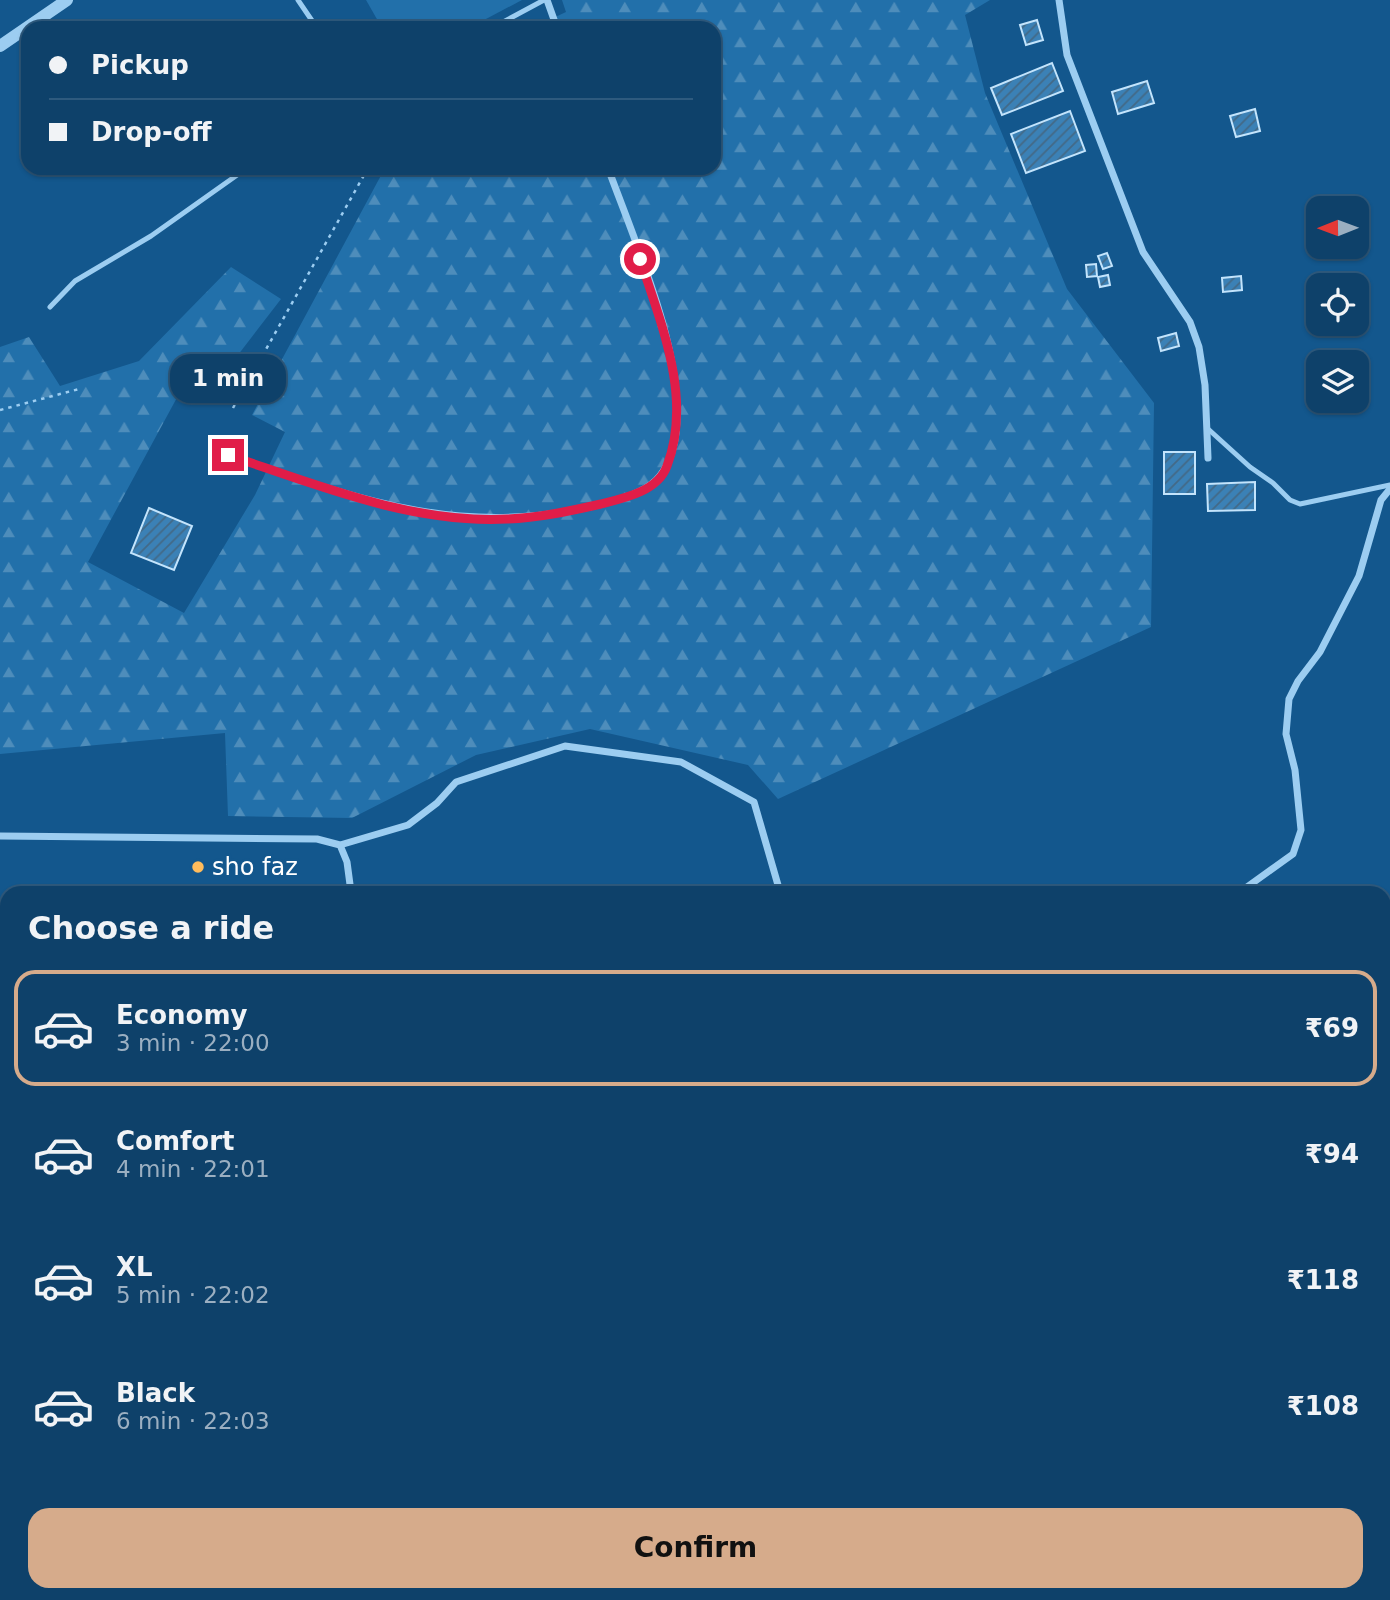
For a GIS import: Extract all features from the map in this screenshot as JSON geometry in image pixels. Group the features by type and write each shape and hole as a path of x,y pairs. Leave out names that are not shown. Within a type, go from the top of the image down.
{"street":[{"path":"36,21 67,0"},
{"path":"545,0 554,21"},
{"path":"1059,0 1067,55 1143,252 1189,322 1199,347 1208,458"},
{"path":"0,46 21,32"},
{"path":"228,455 345,495 432,514 506,520 568,512 626,498 659,481 667,467 676,433 669,346 610,175"},
{"path":"1248,886 1293,854 1301,831 1295,770 1286,734 1289,699 1297,681 1320,652 1359,576 1381,500 1390,487"},
{"path":"0,836 317,839 340,845 408,825 437,803 456,782 565,746 681,762 754,802 778,886"},
{"path":"340,845 347,862 350,886"}],"lane":[{"path":"298,0 312,21"},
{"path":"505,21 545,0"},
{"path":"50,307 75,281 151,236 237,175"},
{"path":"1207,428 1250,467 1300,504 1390,487"}],"path":[{"path":"233,408 364,175"},
{"path":"0,411 79,389"}],"green space":[{"path":"366,0 522,0 482,21 378,21"},
{"path":"562,0 990,0 965,15 985,93 1067,289 1154,403 1151,627 778,799 748,765 590,729 476,755 352,818 228,816 225,733 0,754 0,347 29,337 60,386 139,361 231,267 281,299 221,377 193,368 88,562 184,613 255,495 285,432 252,415 381,175 721,175 721,21 547,21 566,12"}],"building":[{"path":"1037,20 1043,40 1026,45 1020,25"},
{"path":"1052,63 1063,91 1002,115 991,88"},
{"path":"1147,81 1154,103 1118,114 1112,92"},
{"path":"1255,109 1260,131 1236,137 1230,116"},
{"path":"1070,111 1085,151 1026,173 1011,134"},
{"path":"1107,253 1112,266 1103,269 1098,256"},
{"path":"1096,264 1097,276 1087,277 1086,265"},
{"path":"1108,275 1110,285 1100,287 1098,277"},
{"path":"1241,276 1242,290 1223,292 1222,278"},
{"path":"1176,333 1179,346 1161,351 1158,338"},
{"path":"1164,452 1195,452 1195,494 1164,494"},
{"path":"1255,482 1255,510 1208,511 1207,484"},
{"path":"149,508 192,526 174,570 131,553"}],"place":[{"name":"sho faz","path":"198,867"}],"route":[{"path":"228,455 345,495 432,514 506,520 568,512 626,498 659,481 667,467 676,433 669,346 640,259"}]}
